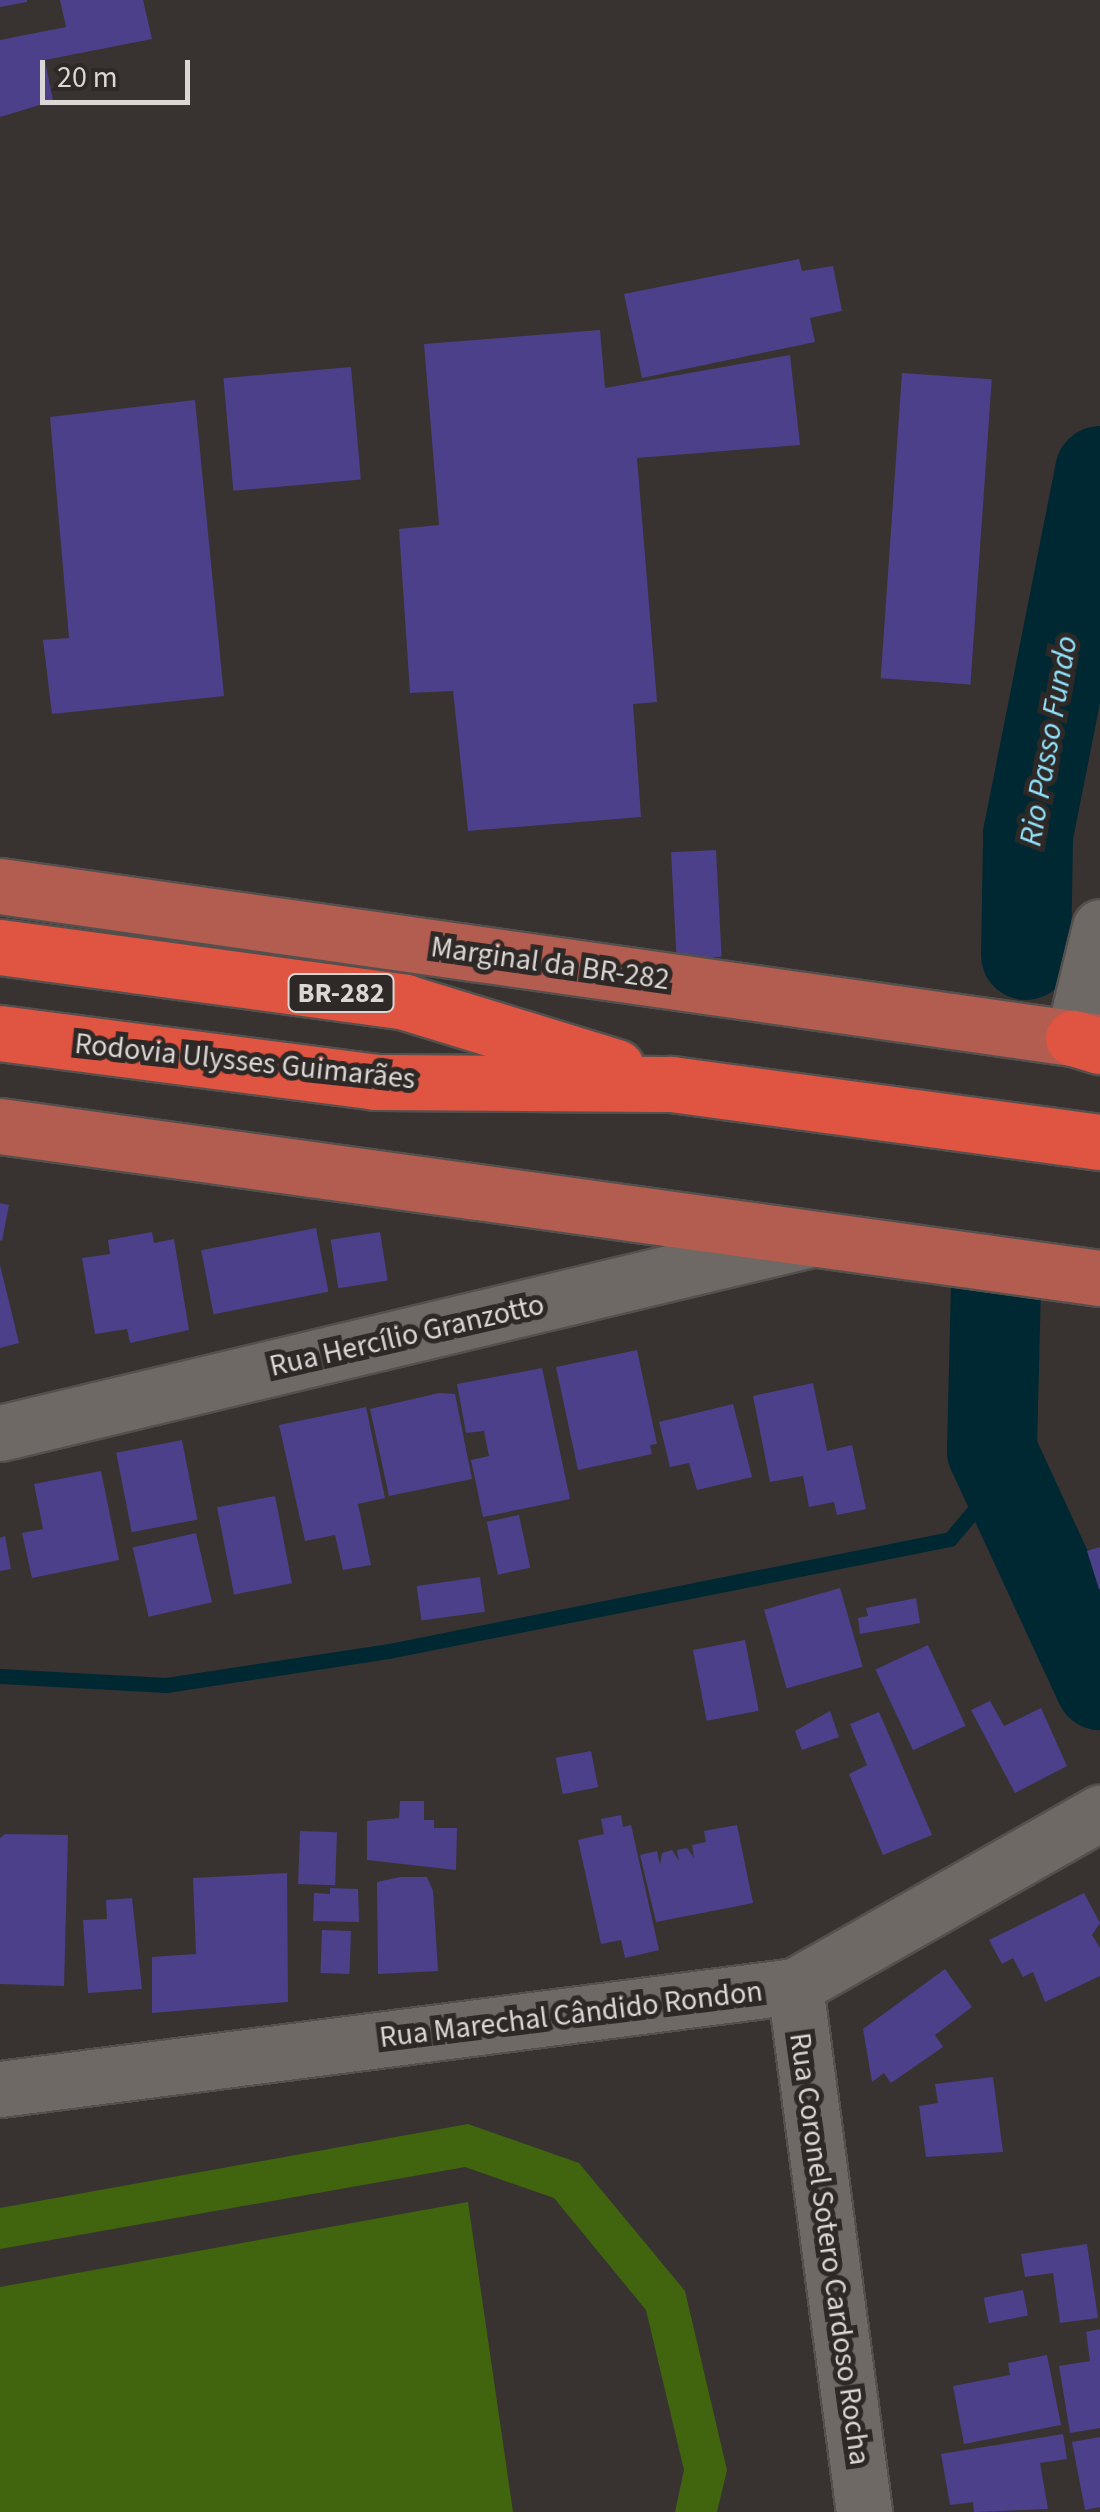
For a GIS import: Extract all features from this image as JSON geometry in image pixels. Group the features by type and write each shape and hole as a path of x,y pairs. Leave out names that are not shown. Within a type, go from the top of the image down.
{"highway":[{"name":"Rodovia Ulysses Guimarães","path":"0,947 405,1002 671,1084"},
{"name":"Rodovia Ulysses Guimarães","path":"0,1033 376,1082 671,1084 1100,1142"}],"main road":[{"name":"Marginal da BR-282","path":"0,886 1091,1042"},
{"path":"0,1126 1100,1278"}],"street":[{"path":"1091,1042 1100,926"},
{"name":"Rua Hercílio Granzotto","path":"0,1432 814,1238"},
{"name":"Rua Marechal Cândido Rondon","path":"0,2089 794,1986 1096,1824"},
{"name":"Rua Coronel Sotero Cardoso Rocha","path":"794,1986 864,2512"}],"green space":[{"path":"468,2124 579,2163 685,2291 727,2470 717,2512 675,2512 684,2470 646,2310 554,2198 465,2167 0,2249 0,2208"},
{"path":"468,2202 513,2512 0,2512 0,2287"}],"building":[{"path":"0,0 27,0 27,2 0,7"},
{"path":"60,0 143,0 152,39 45,60 53,101 0,117 0,40 66,27"},
{"path":"799,259 802,271 833,266 842,311 810,318 815,342 642,378 624,294"},
{"path":"600,330 605,388 790,355 800,445 637,458 657,702 633,704 641,817 468,831 453,691 410,693 399,529 439,525 424,344"},
{"path":"351,367 361,480 233,491 223,378"},
{"path":"902,373 992,379 970,685 881,678"},
{"path":"195,400 224,696 52,714 43,640 69,638 50,417"},
{"path":"716,850 722,957 677,959 671,852"},
{"path":"0,1203 9,1205 2,1241 0,1240"},
{"path":"316,1228 328,1292 214,1314 201,1250"},
{"path":"152,1232 154,1243 174,1239 189,1330 130,1343 127,1329 95,1334 82,1258 110,1254 108,1240"},
{"path":"380,1232 388,1280 338,1288 331,1240"},
{"path":"0,1265 19,1343 0,1348"},
{"path":"637,1350 657,1444 650,1445 652,1454 578,1470 556,1367"},
{"path":"542,1368 570,1499 483,1517 471,1460 489,1456 484,1431 466,1433 457,1384"},
{"path":"813,1383 827,1451 852,1445 866,1509 837,1515 834,1502 809,1507 803,1476 770,1482 753,1396"},
{"path":"439,1393 455,1394 472,1479 389,1496 370,1409"},
{"path":"733,1404 752,1477 697,1490 689,1463 670,1467 659,1422"},
{"path":"366,1407 385,1498 358,1504 371,1565 343,1570 335,1535 305,1541 279,1425"},
{"path":"182,1440 197,1520 132,1532 116,1453"},
{"path":"101,1471 119,1560 32,1578 22,1533 43,1529 34,1484"},
{"path":"275,1496 292,1583 234,1595 217,1507"},
{"path":"519,1515 530,1568 498,1575 487,1522"},
{"path":"196,1533 212,1602 149,1617 133,1548"},
{"path":"5,1536 11,1569 0,1571 0,1538"},
{"path":"1100,1547 1100,1589 1099,1589 1087,1551"},
{"path":"480,1577 485,1612 421,1621 417,1586"},
{"path":"840,1588 863,1667 787,1689 764,1610"},
{"path":"916,1598 920,1623 860,1634 858,1618 868,1616 866,1608"},
{"path":"745,1640 759,1711 707,1721 693,1650"},
{"path":"928,1645 966,1726 913,1750 875,1670"},
{"path":"990,1701 1004,1726 1041,1708 1067,1766 1015,1793 971,1710"},
{"path":"830,1711 839,1737 802,1750 795,1731"},
{"path":"879,1712 932,1835 883,1855 849,1774 867,1765 850,1724"},
{"path":"591,1751 598,1787 563,1794 556,1758"},
{"path":"400,1801 424,1801 424,1820 434,1820 434,1828 457,1828 456,1870 367,1860 367,1821 399,1818"},
{"path":"621,1815 623,1827 631,1825 659,1950 625,1958 621,1940 601,1944 578,1840 604,1834 601,1819"},
{"path":"737,1825 753,1903 656,1922 640,1855 657,1851 660,1865 662,1853 672,1850 679,1861 677,1850 687,1848 694,1858 692,1845 706,1842 704,1831"},
{"path":"300,1831 337,1832 335,1885 298,1884"},
{"path":"5,1834 68,1835 64,1986 0,1984 0,1838"},
{"path":"287,1873 288,2002 152,2013 152,1957 196,1954 193,1878"},
{"path":"427,1877 433,1891 438,1971 378,1974 377,1882"},
{"path":"330,1888 358,1889 359,1922 313,1921 314,1893 330,1894"},
{"path":"1084,1893 1100,1923 1092,1935 1100,1948 1100,1976 1045,2002 1033,1972 1023,1977 1013,1958 1002,1964 989,1940"},
{"path":"132,1898 142,1989 88,1993 83,1920 107,1919 106,1900"},
{"path":"322,1930 351,1931 349,1974 320,1973"},
{"path":"945,1969 972,2007 935,2035 943,2047 891,2083 884,2073 872,2082 863,2029"},
{"path":"993,2077 1003,2152 926,2157 919,2106 938,2103 935,2084"},
{"path":"1087,2244 1098,2318 1060,2323 1053,2273 1025,2277 1021,2254"},
{"path":"1023,2290 1028,2316 989,2323 984,2298"},
{"path":"1100,2329 1100,2428 1070,2433 1059,2366 1090,2361 1086,2332"},
{"path":"1047,2355 1061,2425 964,2444 953,2386 1010,2375 1008,2363"},
{"path":"1063,2434 1067,2459 1040,2463 1048,2509 974,2512 973,2502 950,2505 941,2454"},
{"path":"1100,2437 1100,2507 1085,2510 1072,2442"}],"waterway":[{"name":"Rio Passo Fundo","path":"1026,955 1028,835 1100,471"},
{"name":"Rio Passo Fundo","path":"996,1285 992,1451 1100,1685"},
{"path":"0,1676 166,1685 389,1651 950,1539 977,1507 992,1451"}]}
